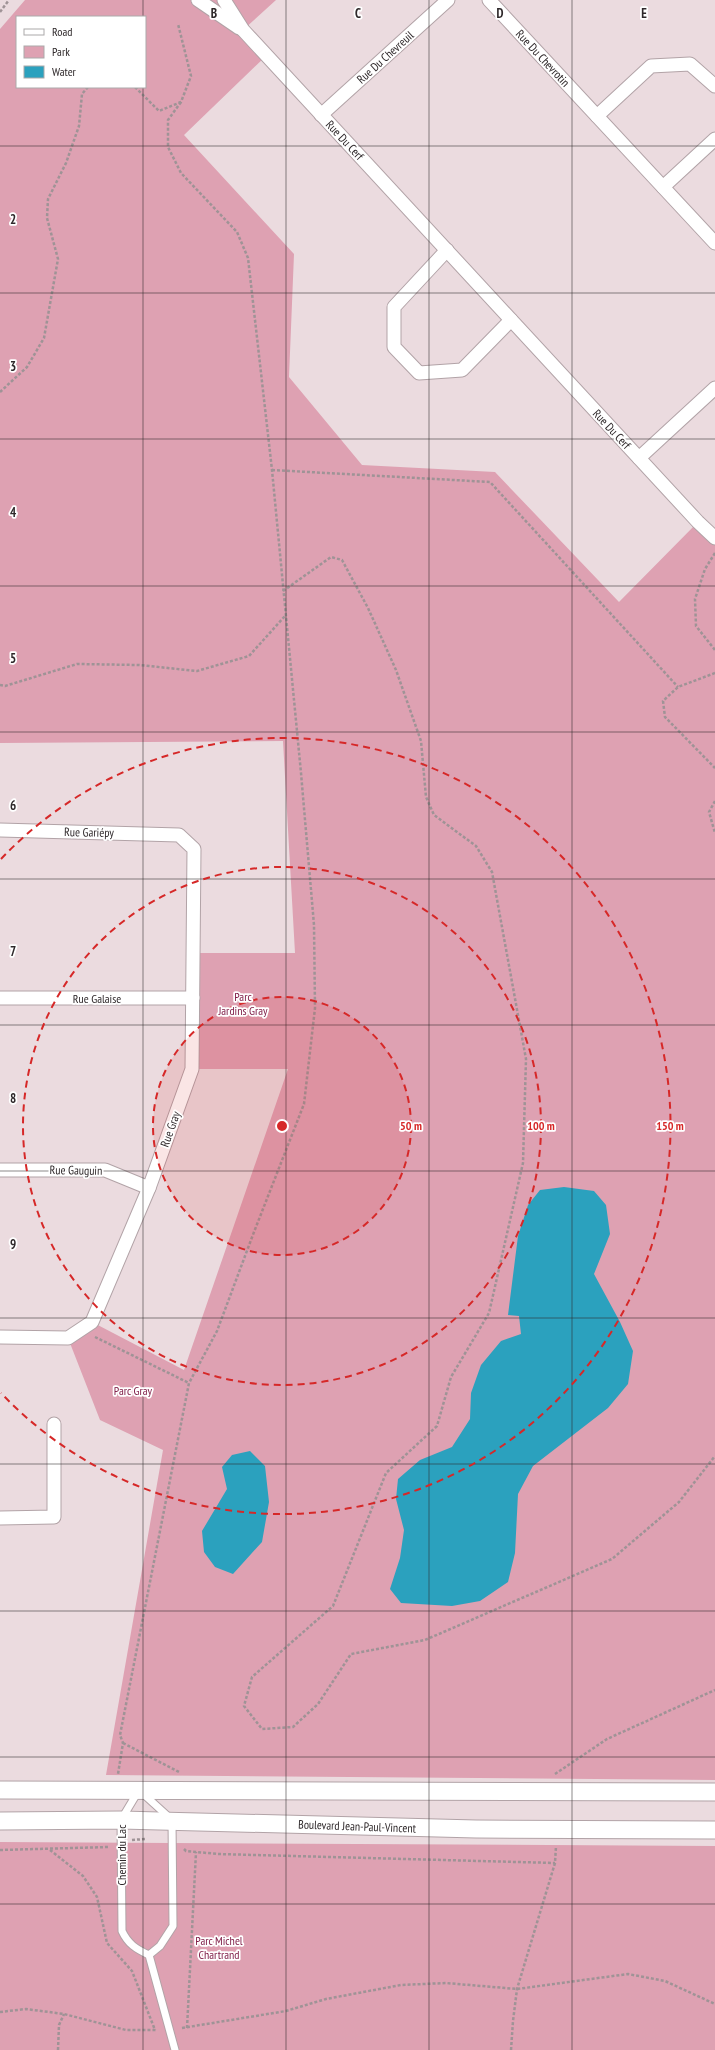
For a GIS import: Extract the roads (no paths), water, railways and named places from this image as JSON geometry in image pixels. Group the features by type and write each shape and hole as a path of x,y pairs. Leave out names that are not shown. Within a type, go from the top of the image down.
{"street":[{"name":"Rue Du Cerf","path":"198,0 243,30"},
{"name":"Rue Du Cerf","path":"224,0 243,30 639,458 715,538"},
{"name":"Rue Du Chevreuil","path":"321,115 448,0"},
{"name":"Rue Du Chevrotin","path":"489,0 715,243"},
{"path":"597,116 651,66 690,64 715,86"},
{"path":"663,187 715,139"},
{"path":"447,250 394,307 394,347 419,373 462,370 511,320"},
{"path":"639,458 715,388"},
{"name":"Rue Gariépy","path":"0,830 179,835"},
{"name":"Rue Gray","path":"0,1337 68,1338 82,1331 92,1322 149,1188 192,1069 194,849 179,835"},
{"name":"Rue Galaise","path":"0,998 193,998"},
{"name":"Rue Gauguin","path":"0,1170 105,1170 149,1188"},
{"path":"0,1518 54,1517 54,1424"},
{"path":"0,1790 715,1792"},
{"name":"Boulevard Jean-Paul-Vincent","path":"0,1821 172,1820 476,1829 715,1830"}],"lane":[{"name":"Chemin du Lac","path":"139,1790 121,1820 122,1931 126,1940 133,1947 149,1955"},
{"path":"139,1790 172,1820 173,1926 160,1946 149,1955 168,2031 175,2050"}],"water":[{"path":"564,1187 594,1191 606,1205 610,1234 594,1274 620,1322 633,1351 628,1384 608,1408 533,1466 518,1494 515,1553 508,1582 480,1601 452,1606 401,1603 390,1589 400,1558 404,1530 396,1499 398,1479 420,1460 452,1447 470,1419 471,1393 481,1365 501,1341 521,1334 519,1316 508,1315 518,1236 528,1205 540,1190"},
{"path":"250,1451 265,1466 269,1502 262,1542 233,1574 215,1567 204,1552 202,1531 227,1489 222,1467 232,1455"}],"park label":[{"name":"Parc Jardins Gray","path":"243,1003"},
{"name":"Parc Gray","path":"133,1390"},
{"name":"Parc Michel Chartrand","path":"219,1947"}]}
